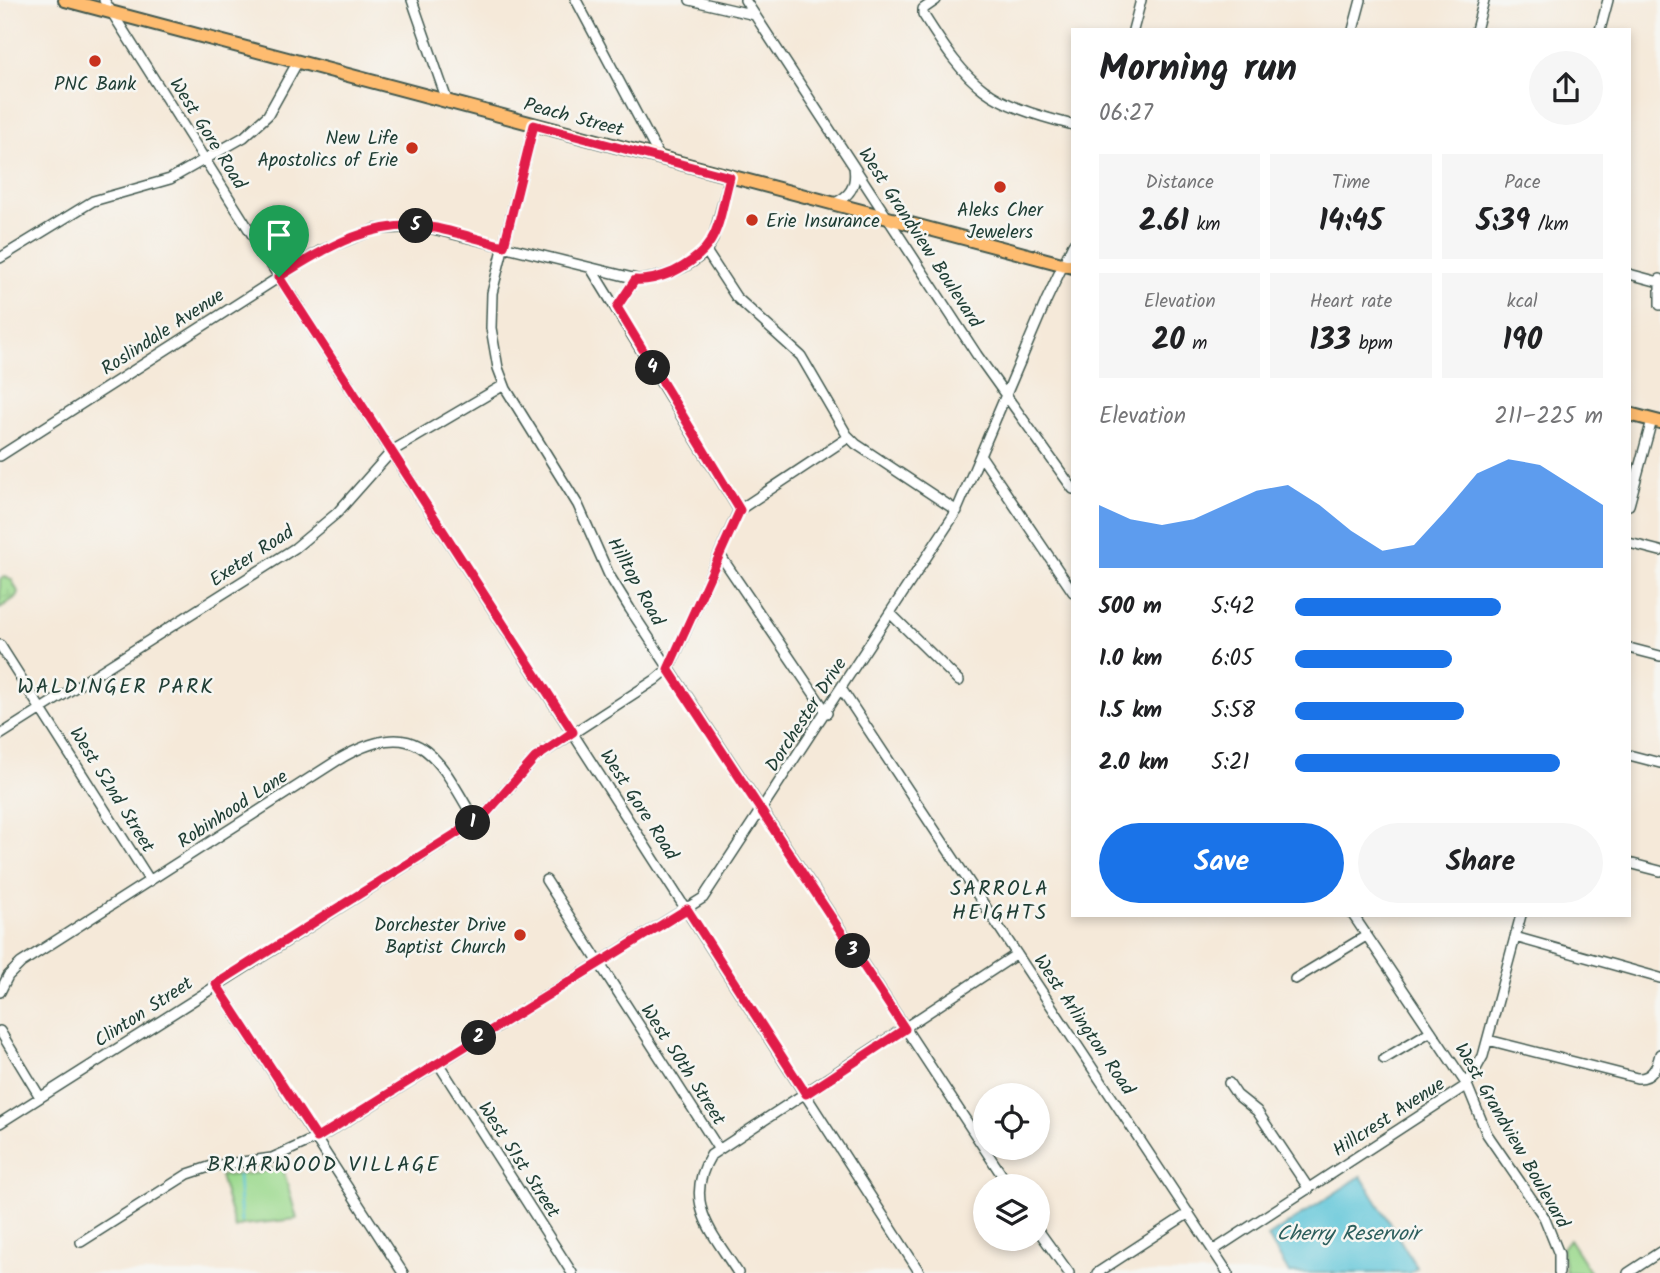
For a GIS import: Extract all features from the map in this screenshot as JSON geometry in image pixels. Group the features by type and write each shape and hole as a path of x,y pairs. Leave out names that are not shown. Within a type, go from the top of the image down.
{"main road":[{"name":"Peach Street","path":"65,0 1068,266"},
{"path":"1631,415 1656,421"}],"street":[{"name":"West Gore Road","path":"104,0 279,277 920,1273"},
{"path":"412,0 448,103"},
{"path":"576,0 660,158"},
{"path":"690,0 755,15"},
{"name":"West Grandview Boulevard","path":"746,0 970,344 1071,486"},
{"path":"936,0 923,9 923,14 961,72 983,91 1026,113 1071,124"},
{"path":"1134,28 1141,0"},
{"path":"1354,28 1361,0"},
{"path":"1477,28 1484,0"},
{"path":"1601,28 1608,0"},
{"path":"0,258 93,201 162,183 206,160 260,125 275,105 297,63"},
{"name":"Hilltop Road","path":"534,125 491,307 493,344 504,385 578,505 609,575 668,669 1001,1174"},
{"path":"832,204 850,193 855,181 854,165"},
{"path":"730,177 713,239 706,251 736,297 801,356 849,437 957,511"},
{"name":"Roslindale Avenue","path":"0,456 339,241 394,226 435,228 635,280 666,275 687,265 706,251"},
{"name":"Dorchester Drive","path":"81,1242 188,1174 212,1166 272,1158 317,1138 687,909 709,891 957,511 1007,395 1068,266"},
{"path":"593,270 740,510"},
{"path":"1631,274 1660,280 1660,305"},
{"path":"617,307 635,280"},
{"name":"Exeter Road","path":"0,735 295,548 337,513 392,451 504,385"},
{"path":"1631,499 1656,421"},
{"path":"668,669 740,510 849,437"},
{"path":"981,456 1071,589"},
{"path":"1631,544 1660,551"},
{"path":"720,555 827,712"},
{"path":"891,614 959,681"},
{"name":"West 52nd Street","path":"0,645 150,881"},
{"path":"1631,649 1660,656"},
{"name":"Clinton Street","path":"0,1123 475,821 494,807 535,758 668,669"},
{"name":"West Arlington Road","path":"842,690 1228,1273"},
{"name":"Robinhood Lane","path":"0,992 8,976 21,963 361,747 383,740 410,742 435,757 475,821"},
{"path":"1631,756 1660,764"},
{"path":"1631,864 1660,871"},
{"name":"West 50th Street","path":"546,880 718,1149 701,1176 698,1200 707,1224 738,1273"},
{"name":"West Grandview Boulevard","path":"1354,917 1467,1085 1487,1134 1544,1217 1559,1254 1559,1273"},
{"name":"Hillcrest Avenue","path":"1214,1250 1467,1085 1480,1065 1488,1040 1520,917"},
{"path":"1295,979 1366,936"},
{"path":"1515,937 1660,978"},
{"path":"718,1149 1017,954"},
{"path":"216,984 404,1273"},
{"path":"0,1031 40,1097"},
{"path":"1384,1059 1431,1031"},
{"path":"1488,1040 1637,1078 1648,1076 1660,1054"},
{"name":"West 51st Street","path":"438,1063 572,1273"},
{"path":"1229,1083 1237,1095 1257,1111 1309,1189"},
{"path":"1097,1273 1189,1213"},
{"path":"1050,1247 1069,1273"},
{"path":"1628,1273 1660,1251"}],"green space":[{"path":"5,577 12,580 18,592 16,597 0,608 0,579"},
{"path":"282,1165 297,1219 235,1228 220,1176 259,1173"},
{"path":"1569,1239 1591,1273 1566,1273 1562,1248"}],"water":[{"name":"Cherry Reservoir","path":"1361,1176 1417,1268 1409,1273 1289,1273 1268,1237"}],"waterway":[{"path":"238,1176 241,1222"}],"place":[{"name":"PNC Bank","path":"95,61"},
{"name":"New Life Apostolics of Erie","path":"412,148"},
{"name":"Aleks Cher Jewelers","path":"1000,187"},
{"name":"Erie Insurance","path":"752,220"},
{"name":"Dorchester Drive Baptist Church","path":"520,935"}],"district":[{"name":"WALDINGER PARK","path":"116,686"},
{"name":"SARROLA HEIGHTS","path":"1000,900"},
{"name":"BRIARWOOD VILLAGE","path":"324,1164"}],"route":[{"path":"534,125 730,177 713,239 706,251 687,265 666,275 635,280 617,307 740,510 668,669 905,1029 806,1094 687,909 317,1138 216,984 484,816 535,758 573,732 279,277 339,241 394,226 435,228 504,246 534,125"}]}
